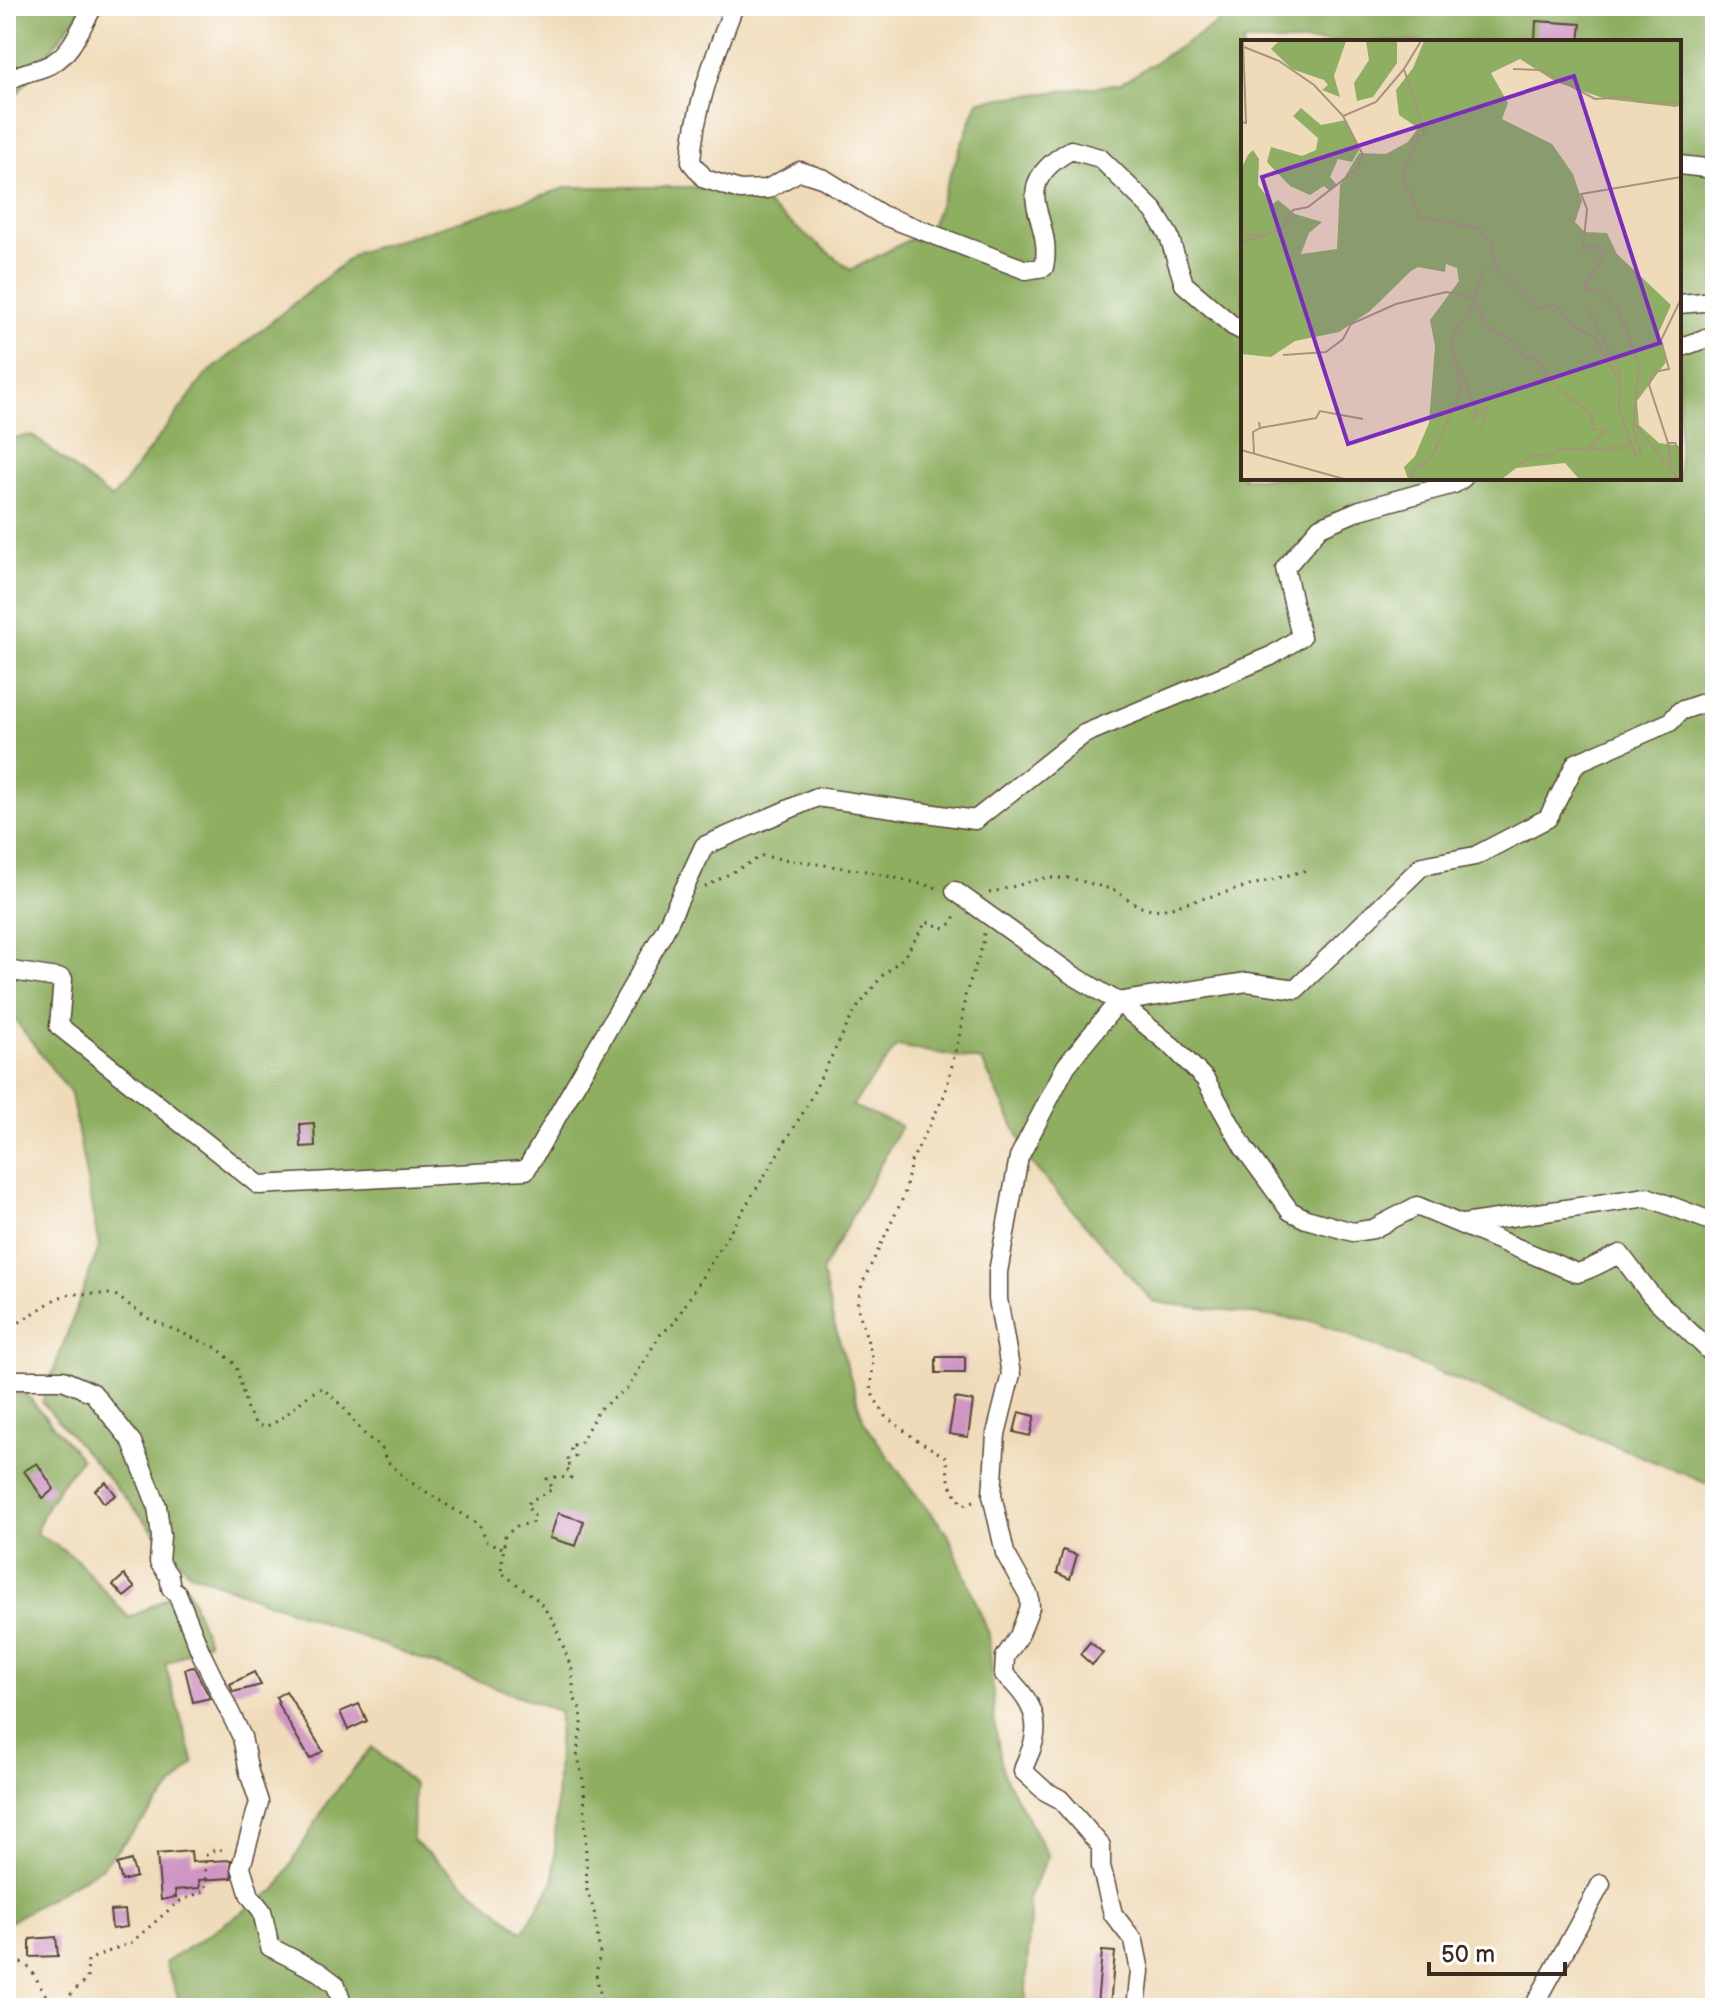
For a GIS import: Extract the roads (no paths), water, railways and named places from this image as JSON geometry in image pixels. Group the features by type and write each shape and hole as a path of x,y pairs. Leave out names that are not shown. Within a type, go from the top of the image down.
{"street":[{"path":"6,83 27,71 52,64 69,49 94,6"},
{"path":"734,6 693,131 691,162 705,179 740,190 767,189 800,171 824,179 882,215 1026,270 1044,267 1047,251 1036,214 1037,183 1051,161 1071,150 1100,158 1154,211 1169,236 1184,284 1241,330"},
{"path":"1681,165 1715,169"},
{"path":"1681,304 1715,301"},
{"path":"1681,347 1715,335"},
{"path":"6,970 63,979 59,1026 259,1185 526,1170 665,930 704,846 817,797 975,820 1084,734 1271,656 1301,637 1285,568 1320,527 1360,510 1460,480"},
{"path":"1136,2008 1140,1971 1134,1941 1113,1914 1101,1866 1101,1846 1060,1799 1045,1791 1023,1771 1033,1746 1035,1715 1028,1700 1004,1674 1005,1657 1019,1636 1030,1607 1029,1596 1005,1553 992,1495 996,1434 1011,1374 998,1299 998,1272 1019,1157 1066,1066 1118,1002 1247,982 1296,989 1422,866 1475,856 1548,818 1576,763 1670,722 1680,711 1715,699"},
{"path":"955,891 1071,974 1118,1002 1173,1047 1205,1079 1244,1148 1290,1211 1306,1219 1353,1232 1373,1229 1417,1206 1577,1273 1592,1269 1605,1259 1620,1254 1651,1295 1715,1356"},
{"path":"1460,1224 1647,1197 1715,1220"},
{"path":"6,1380 63,1380 93,1393 132,1442 157,1506 161,1536 159,1562 169,1576 171,1588 177,1593 201,1653 242,1737 259,1802 241,1867 250,1896 262,1911 270,1947 319,1972 336,1985 344,2008"},
{"path":"1533,2008 1601,1884"}]}
